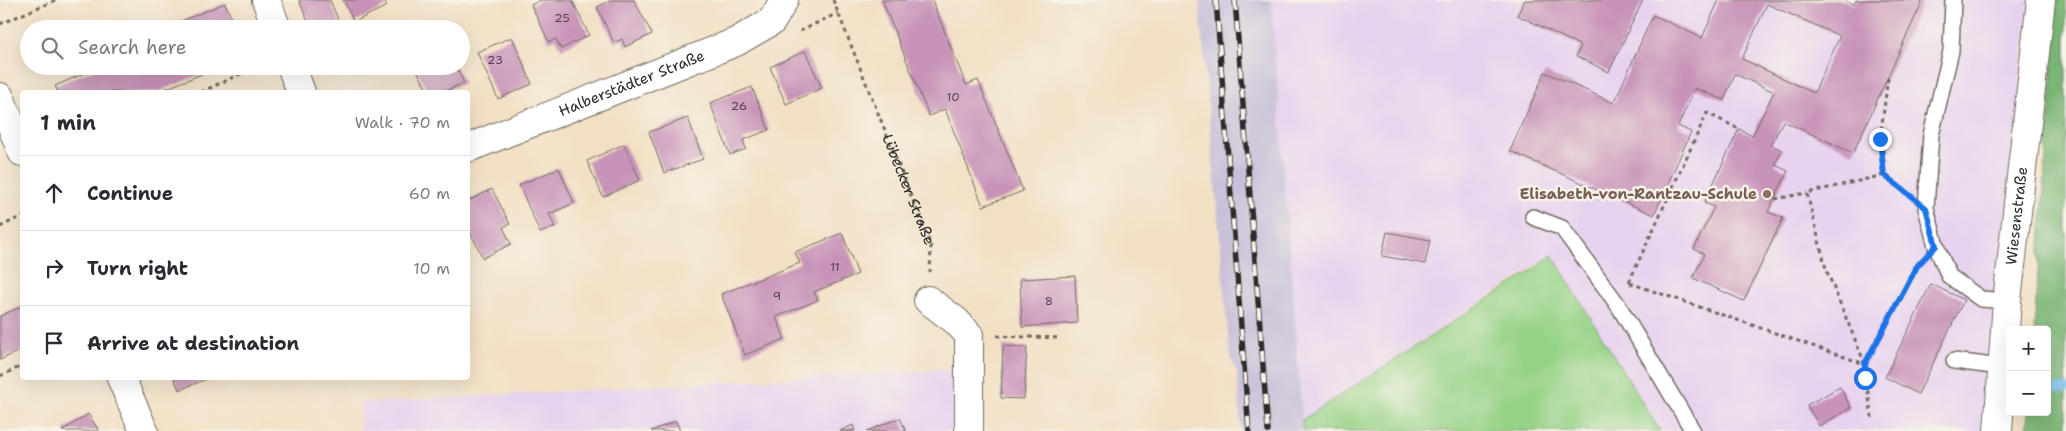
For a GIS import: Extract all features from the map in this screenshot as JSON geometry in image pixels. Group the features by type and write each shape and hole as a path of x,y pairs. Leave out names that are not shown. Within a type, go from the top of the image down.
{"street":[{"path":"266,0 274,20"},
{"name":"Halberstädter Straße","path":"470,147 736,42 772,20 784,0"},
{"name":"Wiesenstraße","path":"1998,431 2007,301 2041,0"},
{"path":"294,75 300,90"},
{"path":"0,97 20,147"},
{"path":"928,300 956,321 969,335 968,431"},
{"path":"122,380 144,431"}],"lane":[{"path":"1953,0 1951,51 1930,135 1926,208 1936,246 1949,276 1981,298 2007,301"},
{"path":"1533,218 1562,228 1618,305 1693,431"},
{"path":"1954,361 2002,367"}],"path":[{"path":"0,24 56,0"},
{"name":"Lübecker Straße","path":"833,0 931,246 928,300"},
{"path":"205,90 238,75"},
{"path":"1888,78 1880,139 1884,175 1926,208"},
{"path":"1618,305 1707,113 1739,129"},
{"path":"1775,199 1884,175"},
{"path":"1807,193 1826,269 1865,364 1865,378 1870,392 1872,418"},
{"path":"0,227 20,217"},
{"path":"1865,364 1917,266 1936,246"},
{"path":"1628,282 1865,364"},
{"path":"969,335 1060,338"},
{"path":"0,376 20,367"}],"shaded area":[{"path":"1199,0 1271,0 1303,431 1241,431 1237,373 1230,357"},
{"path":"1271,0 2029,0 1989,431 1660,431 1552,255 1302,420"},
{"path":"954,369 953,431 361,431 360,403"}],"green space":[{"path":"2057,0 2066,0 2066,431 2027,431 2029,416 2051,416 2051,326 2034,326"},
{"path":"1552,255 1660,431 1303,431 1302,420 1527,274"}],"building":[{"path":"299,0 330,0 338,20 307,20"},
{"path":"343,0 384,0 387,6 358,20 353,20"},
{"path":"541,0 572,0 589,35 561,49 556,39 549,42 531,5"},
{"path":"612,0 634,0 652,34 625,47 622,39 614,43 597,7"},
{"path":"882,0 932,0 966,85 978,80 1023,191 983,206 945,109 929,116"},
{"path":"1525,0 1643,0 1609,72 1576,56 1581,46 1517,15"},
{"path":"1719,0 1844,0 1854,5 1856,0 1923,0 1853,153 1783,121 1771,145 1782,150 1775,165 1788,171 1768,212 1783,218 1744,301 1693,278 1704,254 1694,249 1714,207 1704,203 1739,129 1752,136 1774,92 1735,74 1724,100 1695,88 1678,126 1691,132 1654,215 1510,151 1545,72 1614,103 1653,15 1702,38","holes":["1767,4 1840,36 1814,93 1742,59"]},
{"path":"225,3 232,20 184,20"},
{"path":"512,37 532,84 498,99 477,52"},
{"path":"805,51 822,88 786,104 770,67"},
{"path":"80,75 200,75 162,90 57,90 55,86"},
{"path":"420,75 460,75 464,83 448,90 427,90"},
{"path":"752,87 769,130 743,140 746,149 730,155 710,103"},
{"path":"688,118 703,159 664,173 649,132"},
{"path":"624,144 640,180 603,197 587,161"},
{"path":"559,168 574,203 549,214 555,227 540,233 519,185"},
{"path":"492,189 510,224 503,227 511,244 483,258 470,232 470,200"},
{"path":"1387,232 1430,240 1425,264 1382,256"},
{"path":"842,233 858,274 814,292 818,300 776,317 785,339 745,355 721,294 800,263 795,252"},
{"path":"1075,276 1077,323 1022,327 1020,279"},
{"path":"1931,284 1964,300 1918,394 1885,377"},
{"path":"20,307 20,351 0,360 0,316"},
{"path":"1003,346 1027,347 1024,399 1001,398"},
{"path":"175,380 204,380 179,390"},
{"path":"1840,387 1851,408 1819,426 1807,405"},
{"path":"88,414 99,431 62,431"},
{"path":"900,418 906,431 867,431"},
{"path":"676,421 680,431 651,431"},
{"path":"853,425 855,431 840,431"}],"waterway":[{"path":"2058,389 2066,389"}],"railway":[{"path":"1216,0 1249,431"},
{"path":"1235,0 1268,431"}],"place":[{"name":"Elisabeth-von-Rantzau-Schule","path":"1767,194"}],"route":[{"path":"1865,378 1865,364 1917,266 1936,246 1926,208 1884,175 1880,139"}]}
